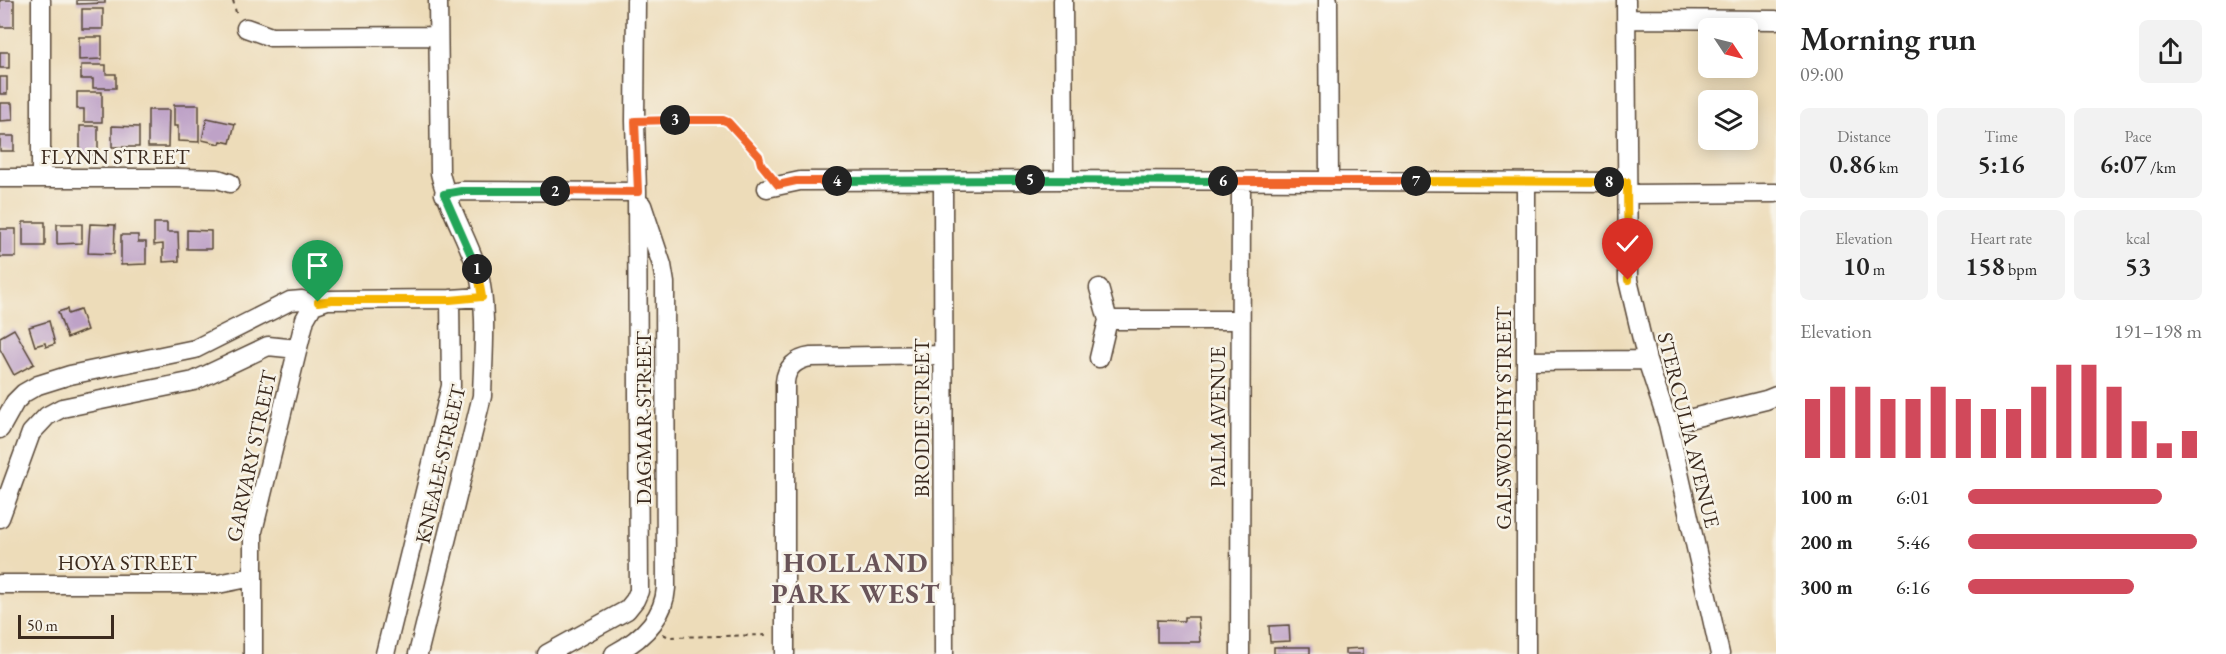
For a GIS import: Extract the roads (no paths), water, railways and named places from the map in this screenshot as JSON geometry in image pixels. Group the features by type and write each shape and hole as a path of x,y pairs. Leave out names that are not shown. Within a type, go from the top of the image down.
{"street":[{"path":"41,0 41,178"},
{"name":"KNEALE STREET","path":"418,654 482,396 482,297 475,264 444,194 440,173 438,0"},
{"name":"DAGMAR STREET","path":"547,654 624,612 635,600 639,586 636,0"},
{"path":"1063,0 1064,180"},
{"path":"1328,0 1329,181"},
{"name":"STERCULIA AVENUE","path":"1626,0 1628,280 1647,360 1668,424 1720,654"},
{"path":"1626,19 1776,20"},
{"path":"241,21 272,37 438,36"},
{"name":"FLYNN STREET","path":"0,178 177,178 218,179 230,183"},
{"path":"772,187 800,181 1526,182 1776,193"},
{"name":"BRODIE STREET","path":"943,181 944,654"},
{"name":"PALM AVENUE","path":"1240,181 1240,654"},
{"name":"GALSWORTHY STREET","path":"1526,182 1526,654"},
{"path":"444,194 461,191 638,192"},
{"name":"DAGMAR STREET","path":"614,654 642,647 661,608 666,588 665,291 662,265 638,192"},
{"path":"1099,288 1108,320 1099,358"},
{"path":"0,429 21,395 48,381 195,349 290,301 302,300 312,306 320,301 332,300 450,300 482,297"},
{"name":"KNEALE STREET","path":"385,654 451,386 450,300"},
{"name":"GARVARY STREET","path":"253,654 253,531 297,349 305,319 312,306"},
{"path":"1108,320 1240,320"},
{"path":"0,518 31,433 52,413 62,408 194,381 268,346 297,349"},
{"path":"785,654 785,382 789,369 799,361 811,357 943,355"},
{"path":"1526,361 1647,360"},
{"path":"1668,424 1776,396"},
{"name":"HOYA STREET","path":"0,584 218,584 253,577"}],"district":[{"name":"HOLLAND PARK WEST","path":"856,578"}]}
